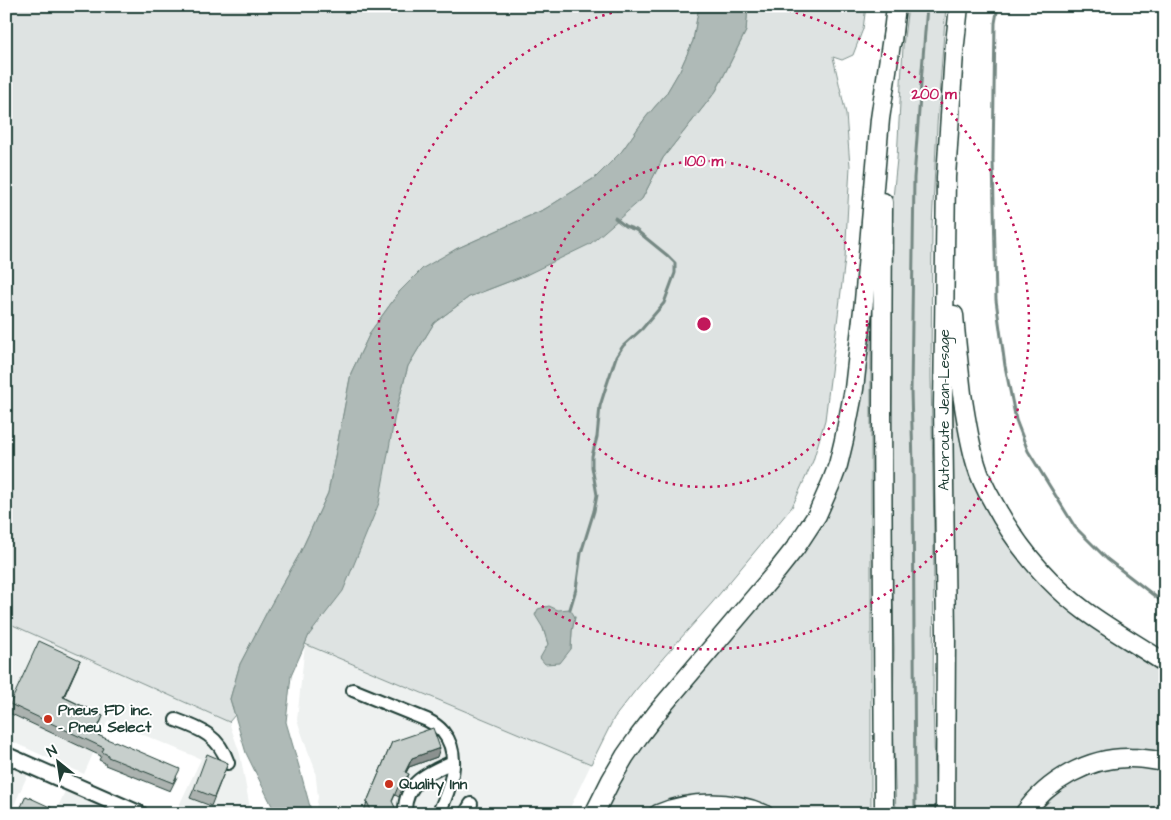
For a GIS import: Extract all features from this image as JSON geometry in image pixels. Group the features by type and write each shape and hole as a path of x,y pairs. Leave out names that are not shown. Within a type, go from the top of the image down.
{"highway":[{"path":"594,814 621,764 639,736 796,547 817,514 838,465 854,389 864,302 880,119 896,6"},
{"name":"Autoroute Jean-Lesage","path":"945,814 946,634 943,406 946,177 959,6"},
{"path":"884,814 883,167 893,30"},
{"path":"946,177 959,371 968,438 976,466 987,491 1002,520 1022,549 1060,591 1085,611 1165,663"},
{"path":"1024,814 1035,799 1059,780 1091,764 1128,758 1165,762"},
{"path":"658,814 679,807 705,804 731,805 764,814"}],"main road":[{"path":"6,755 140,814"}],"lane":[{"path":"353,690 427,720 444,732 452,753 453,762 450,787 438,814"},
{"path":"176,720 204,731 216,741 225,754 228,763"},
{"path":"406,814 406,802 416,783 433,770 453,762"}],"shaded area":[{"path":"6,6 699,6 693,41 680,70 666,94 646,117 622,151 596,177 545,209 456,249 400,291 371,331 351,373 328,493 300,553 240,664 230,699 235,715 229,722 6,622"},
{"path":"699,6 748,6 746,31 716,91 663,158 642,199 590,244 526,275 469,297 434,323 408,366 395,415 379,503 343,591 309,635 291,676 286,722 312,814 276,814 246,753 230,699 240,664 300,553 328,493 351,373 371,331 400,291 423,268 456,249 545,209 596,177 622,151 646,117 666,94 680,70 693,41"},
{"path":"748,6 866,6 863,29 853,55 842,60 833,57 846,114 850,166 845,259 825,420 813,461 792,507 635,691 614,718 591,764 305,644 395,415 408,366 434,323 469,297 526,275 642,199 663,158 716,91 746,31","holes":["575,617 571,649 548,644 543,628"]},
{"path":"908,6 946,6 932,227 933,702 936,814 896,814 893,721 891,272 893,198 903,46"},
{"path":"867,334 871,335 871,814 776,814 756,805 654,809 644,814 602,814 620,779 657,724 809,542"},
{"path":"953,398 958,398 981,497 998,530 1024,565 1048,589 1165,671 1165,755 1122,752 1016,814 955,814"},
{"path":"549,606 558,610 570,609 575,617 571,649 560,663 545,664 540,658 548,644 543,628 535,615 538,609"},
{"path":"6,622 229,722 240,754 251,814 175,814 201,759 108,720 84,774 6,739"},
{"path":"305,644 591,764 567,814 315,814 318,797 315,769 297,720"},
{"path":"6,764 28,774 10,814 6,814"},
{"path":"1132,766 1165,771 1165,814 1037,814 1048,802 1069,785 1103,771"},
{"path":"65,791 111,811 118,814 55,814"}],"building":[{"path":"39,641 80,660 63,697 103,716 95,734 180,769 173,783 108,757 108,755 102,752 104,748 10,704"},
{"path":"433,728 440,748 412,758 405,772 409,774 402,788 398,787 392,801 398,814 373,814 367,802 392,742"},
{"path":"207,754 228,763 214,797 194,789"},
{"path":"6,793 10,795 6,804"},
{"path":"26,796 52,808 50,814 30,814 20,809"},
{"path":"487,810 516,812 515,814 487,814"}],"waterway":[{"path":"915,814 911,391 914,178 927,6"},
{"path":"998,6 995,23 993,159 996,300 1005,366 1016,420 1028,451 1075,527 1107,559 1165,604"},
{"path":"570,609 576,589 581,553 597,495 592,456 597,437 600,406 616,357 623,346 642,329 664,303 675,273 675,263 668,256 636,230 625,226 615,218"}],"place":[{"name":"Pneus FD inc. - Pneu Select","path":"48,719"},
{"name":"Quality Inn","path":"389,784"}]}
